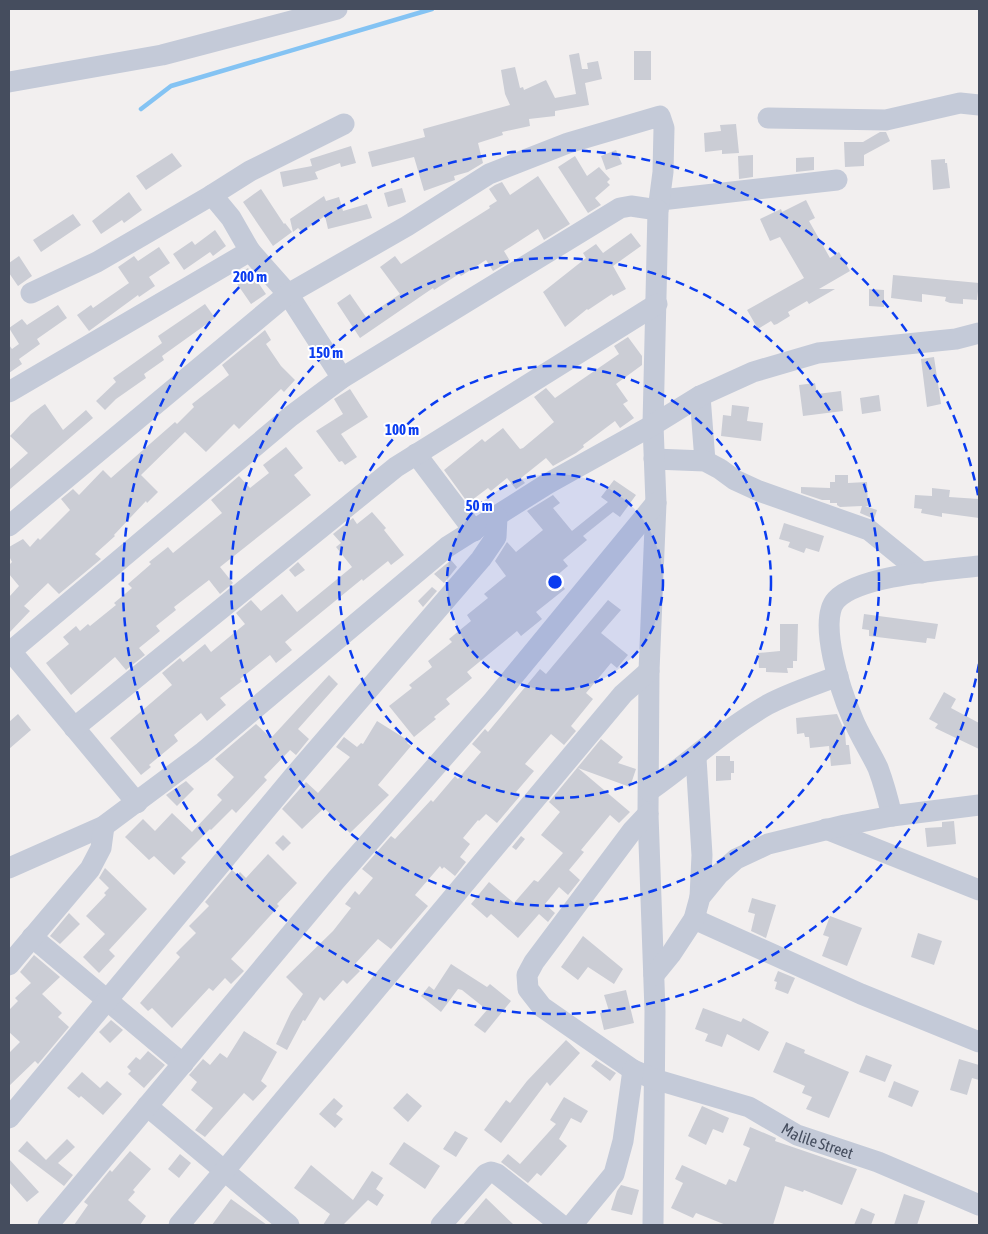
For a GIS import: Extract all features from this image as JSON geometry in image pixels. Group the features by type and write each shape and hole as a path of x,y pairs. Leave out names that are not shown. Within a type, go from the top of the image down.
{"street":[{"path":"9,82 162,56 338,9"},
{"path":"768,118 886,120 960,103 979,105"},
{"path":"9,526 288,294 407,226 489,174 568,143 656,116 660,116 663,119 653,425 656,504 648,671 650,791 648,814 654,975 655,1224"},
{"path":"31,293 98,262 250,171 344,124"},
{"path":"137,803 10,650 291,416 342,378 620,208 660,205 837,180"},
{"path":"212,195 231,218 250,251 288,294 342,378"},
{"path":"9,392 250,251"},
{"path":"74,728 396,467 657,304"},
{"path":"9,868 104,826 202,753 447,547 547,484 653,425 700,396 753,372 818,353 852,348 956,339 979,333"},
{"path":"700,396 704,461"},
{"path":"416,454 474,530"},
{"path":"654,459 704,461 720,468 735,480 760,491 868,530 922,573"},
{"path":"48,1225 336,880 493,701 656,504"},
{"path":"9,1118 294,776 482,560 496,537 497,517"},
{"path":"892,816 886,791 851,716 838,676 828,621 835,601 844,594 870,583 922,573 979,566"},
{"path":"179,1225 623,694 648,671"},
{"path":"650,791 768,704 838,676"},
{"path":"654,975 694,919 700,898 702,855 696,758"},
{"path":"700,898 718,875 736,858 768,844 826,829 892,816 979,805"},
{"name":"Malile Street","path":"648,814 632,830 534,962 527,975 528,989 542,1007 633,1070 654,1079 749,1107 797,1135 878,1162 979,1205"},
{"path":"9,964 90,869 101,848 104,826"},
{"path":"826,829 979,890"},
{"path":"694,919 861,994 979,1042"},
{"path":"32,938 183,1064"},
{"path":"572,1225 614,1174 623,1141 633,1070"},
{"path":"147,1106 223,1172 289,1225"},
{"path":"441,1225 486,1174 491,1172 497,1174 561,1225"}],"building":[{"path":"634,51 651,51 651,80 634,80"},
{"path":"579,53 582,69 588,69 587,63 598,61 602,79 585,83 589,105 555,111 555,116 529,119 530,126 502,132 503,135 478,143 483,163 468,172 454,176 455,180 424,191 414,157 372,167 368,152 425,137 423,129 510,105 505,94 501,70 515,67 520,88 523,87 524,90 546,80 555,98 576,94 569,55"},
{"path":"736,124 739,153 722,154 722,150 705,152 704,133 721,131 720,125"},
{"path":"880,132 886,132 890,141 864,155 864,166 845,167 844,142 863,142"},
{"path":"351,146 356,163 341,167 340,163 315,172 318,179 283,187 280,172 312,166 310,159"},
{"path":"616,150 622,164 606,170 601,156"},
{"path":"172,153 182,166 146,190 136,176"},
{"path":"753,155 753,177 739,179 738,156"},
{"path":"575,156 587,176 599,167 610,179 607,182 610,185 595,198 601,205 588,213 558,167"},
{"path":"814,157 814,170 796,172 796,158"},
{"path":"945,159 950,188 933,190 931,160"},
{"path":"538,176 570,224 544,240 538,229 504,251 510,261 493,271 486,260 461,276 459,274 434,290 433,288 360,338 337,303 350,294 366,317 400,294 380,267 395,256 401,264 490,208 489,206 497,201 489,189 495,185 502,182 510,195"},
{"path":"402,188 406,202 388,207 384,193"},
{"path":"261,189 284,224 292,232 273,246 243,202"},
{"path":"129,192 142,210 124,223 122,220 101,234 92,221"},
{"path":"324,196 326,201 339,197 343,211 367,204 372,218 328,229 325,216 302,232 298,228 293,232 290,219"},
{"path":"806,200 815,218 809,221 830,258 839,252 850,271 819,289 835,289 809,304 807,301 788,312 790,316 777,324 774,325 771,321 758,329 747,310 804,278 780,237 770,241 760,219 781,209 782,212"},
{"path":"73,214 81,225 41,252 33,240"},
{"path":"215,230 226,246 213,256 210,252 184,270 173,254 192,241 195,245"},
{"path":"631,233 641,246 613,266 626,289 613,296 612,294 587,309 565,327 543,292 586,258 583,253 596,244 603,253"},
{"path":"159,247 170,263 149,277 155,286 139,297 138,295 89,331 77,315 91,305 93,308 129,283 118,267 134,256 138,261"},
{"path":"19,256 32,276 18,286 9,273 9,263"},
{"path":"248,268 266,294 251,304 233,278"},
{"path":"893,275 979,283 977,300 963,299 963,304 950,303 945,301 946,297 922,294 922,302 891,298"},
{"path":"869,289 884,290 884,307 869,306"},
{"path":"205,304 215,318 162,356 164,360 144,374 146,378 116,399 105,410 96,401 116,382 113,378 162,343 158,336"},
{"path":"58,305 67,318 37,339 40,344 19,359 22,364 9,373 9,345 12,349 19,344 9,328 22,319 27,325"},
{"path":"265,330 271,340 266,344 281,366 295,380 284,392 281,389 239,429 234,424 206,452 185,432 141,475 158,492 147,503 146,501 115,536 95,554 101,559 59,594 48,583 24,606 30,611 9,633 9,597 19,586 9,574 9,565 12,562 9,556 9,547 23,539 30,547 38,538 40,540 70,510 61,499 73,489 79,495 103,470 111,478 175,422 177,424 194,407 192,404 229,375 222,365"},
{"path":"628,337 642,356 642,365 616,384 628,401 623,404 634,418 620,428 615,421 583,445 584,447 576,453 553,466 546,458 521,478 525,483 516,489 507,478 491,491 488,488 468,503 444,470 482,439 485,442 503,428 520,449 523,448 554,422 534,397 546,388 555,398 619,354 614,346"},
{"path":"934,357 941,404 927,407 921,359"},
{"path":"815,383 817,394 841,391 843,411 803,416 799,385"},
{"path":"350,389 368,417 341,434 357,457 345,465 342,461 339,462 316,431 343,414 334,399"},
{"path":"879,395 881,411 862,414 860,398"},
{"path":"45,404 63,430 86,410 93,418 9,490 9,470 28,453 10,436 31,414"},
{"path":"732,405 749,407 747,421 763,423 761,441 721,436 723,415 731,416"},
{"path":"286,447 303,468 294,475 311,495 220,567 233,583 220,594 209,580 174,607 176,610 156,626 160,631 139,648 145,655 126,670 115,657 71,695 46,663 69,644 63,637 76,626 80,631 88,624 90,626 116,605 114,603 132,588 128,584 151,564 149,562 168,547 173,553 222,513 211,500 239,476 250,488 269,473 263,465"},
{"path":"835,475 848,475 848,483 867,482 868,506 865,506 877,510 874,519 860,513 862,506 840,507 837,503 830,503 830,500 822,500 801,493 801,487 830,488 830,482 835,482"},
{"path":"614,480 636,495 620,517 613,512 583,536 587,540 563,560 568,566 555,577 565,589 536,612 542,619 521,636 517,631 467,672 472,678 446,699 450,704 434,717 436,719 414,737 389,706 412,688 409,685 432,667 428,661 452,642 449,639 471,621 467,615 488,598 484,594 506,576 495,561 507,542 516,552 543,530 527,511 553,495 560,503 553,508 572,531 608,502 601,497"},
{"path":"932,488 950,490 949,497 979,499 979,518 942,513 942,517 921,513 922,509 914,508 915,495 932,496"},
{"path":"372,512 386,528 384,530 404,555 391,565 388,561 363,581 362,579 285,642 292,650 276,663 270,655 240,679 242,681 220,698 226,705 207,721 201,713 174,735 178,741 149,765 151,767 141,775 110,738 172,685 162,673 180,658 183,662 205,644 211,652 245,624 236,613 251,600 261,611 282,594 297,612 352,567 336,547 341,543 333,534 353,518 357,524"},
{"path":"784,523 824,536 819,552 806,548 804,553 788,547 790,542 779,539"},
{"path":"451,560 457,567 444,583 434,574"},
{"path":"298,562 305,570 295,577 289,570"},
{"path":"432,587 437,591 423,607 418,601"},
{"path":"608,600 621,610 601,633 628,655 617,668 611,663 586,693 593,699 571,726 576,731 564,745 551,734 525,764 534,771 516,792 520,796 497,823 486,814 478,820 463,838 470,844 460,857 466,862 455,876 440,866 415,895 428,906 391,949 378,939 354,965 360,971 347,984 343,980 324,1001 320,997 305,1021 303,1020 287,1050 276,1044 291,1012 303,994 286,977 333,931 351,908 345,904 355,891 359,895 373,878 362,869 391,836 395,839 431,800 433,802 455,776 458,779 481,752 472,744 485,729 488,732 540,669 546,674"},
{"path":"864,614 938,624 935,639 927,638 926,643 869,636 869,630 862,629"},
{"path":"780,624 798,624 797,661 793,661 793,668 787,668 788,673 766,672 766,668 759,668 758,653 780,651"},
{"path":"329,675 338,684 298,729 309,739 296,755 290,750 264,777 267,780 236,813 232,809 181,858 186,862 174,875 154,856 149,860 125,837 143,819 155,831 172,813 192,832 222,800 217,795 234,777 215,759 256,724 271,738"},
{"path":"944,692 956,699 951,708 979,723 979,749 935,728 938,724 929,719"},
{"path":"18,714 31,730 9,749 9,722"},
{"path":"837,714 845,732 846,745 849,745 851,764 831,766 829,746 810,748 809,737 805,737 804,733 797,734 796,718"},
{"path":"377,721 409,741 407,743 411,746 378,785 389,795 350,833 324,808 302,829 282,809 306,782 318,793 350,757 336,747 344,737 357,747 361,743 363,744"},
{"path":"601,739 623,757 618,763 636,769 630,787 578,768 630,812 619,823 610,815 581,850 584,852 569,870 580,880 568,895 559,887 545,904 555,913 548,922 539,914 518,938 491,914 487,918 471,904 489,882 514,903 534,880 538,882 563,853 541,835 560,812 549,802"},
{"path":"716,756 730,756 730,761 734,761 734,773 731,773 731,780 716,781"},
{"path":"186,781 194,789 177,806 166,795"},
{"path":"954,821 956,844 927,847 925,828 942,827 942,822"},
{"path":"283,835 291,843 283,851 275,843"},
{"path":"521,836 525,839 516,850 512,847"},
{"path":"268,854 297,883 231,959 244,971 231,984 225,978 213,991 209,988 172,1028 152,1008 148,1011 140,1003 180,957 176,953 196,933 189,926 209,906 205,902 232,870 238,875 240,872 246,878"},
{"path":"105,868 147,909 109,950 115,956 99,973 83,957 105,934 86,916 106,895 104,893 109,888 99,878"},
{"path":"752,898 776,905 766,938 751,931 755,914 748,912"},
{"path":"69,913 80,924 60,944 50,936"},
{"path":"830,916 862,928 847,966 822,956 829,937 823,935"},
{"path":"918,933 942,941 934,965 911,957"},
{"path":"583,936 623,969 614,984 588,967 578,980 561,967"},
{"path":"34,955 60,977 42,994 62,1013 58,1017 69,1027 38,1064 35,1061 9,1086 9,1053 20,1042 9,1032 9,1010 18,1001 15,998 31,983 20,972"},
{"path":"451,964 487,987 490,984 511,1001 485,1033 474,1025 487,1010 462,990 458,989 441,1012 421,996 429,986 434,990"},
{"path":"778,971 795,978 788,994 775,989 777,982 774,981"},
{"path":"626,990 634,1023 604,1030 600,1013 609,1011 604,995"},
{"path":"703,1008 741,1022 743,1018 769,1032 759,1051 727,1034 722,1047 705,1041 708,1034 695,1029"},
{"path":"111,1020 123,1030 110,1043 99,1032"},
{"path":"244,1031 277,1052 261,1081 267,1086 253,1101 244,1093 205,1137 195,1130 213,1108 191,1090 197,1082 189,1075 203,1059 210,1065 220,1053 227,1058"},
{"path":"566,1040 580,1053 550,1086 547,1082 501,1143 484,1130 506,1100 510,1103 527,1081"},
{"path":"786,1042 805,1050 804,1053 849,1072 829,1118 806,1109 812,1097 802,1093 805,1086 773,1072"},
{"path":"148,1051 165,1065 144,1088 128,1074 131,1071 127,1067 136,1057 140,1060"},
{"path":"866,1055 892,1065 885,1082 859,1072"},
{"path":"959,1059 979,1065 979,1080 972,1078 967,1095 950,1090"},
{"path":"596,1060 616,1073 610,1081 591,1066"},
{"path":"82,1072 100,1088 107,1081 122,1094 103,1115 81,1096 79,1098 67,1088"},
{"path":"894,1081 919,1091 912,1107 888,1097"},
{"path":"407,1093 422,1106 408,1122 393,1108"},
{"path":"564,1097 588,1111 581,1123 571,1118 559,1139 567,1146 541,1176 537,1173 528,1183 501,1162 508,1154 520,1164 556,1124 550,1120"},
{"path":"334,1098 343,1106 336,1114 343,1119 335,1128 319,1114"},
{"path":"702,1106 729,1118 723,1133 713,1129 706,1145 688,1136"},
{"path":"750,1127 776,1138 775,1141 857,1169 842,1205 804,1190 803,1192 785,1186 773,1225 726,1225 696,1213 693,1218 671,1208 683,1183 675,1179 682,1165 726,1185 729,1179 736,1182 750,1148 743,1145"},
{"path":"455,1131 468,1138 456,1157 443,1149"},
{"path":"67,1139 75,1147 58,1163 73,1175 64,1186 18,1151 27,1141 46,1160"},
{"path":"404,1142 440,1166 425,1189 389,1164"},
{"path":"130,1151 151,1169 133,1190 135,1192 128,1200 146,1216 140,1225 74,1225 88,1205 84,1202 110,1170 112,1172"},
{"path":"180,1154 191,1163 179,1178 168,1169"},
{"path":"9,1159 39,1192 27,1202 9,1182"},
{"path":"311,1165 353,1200 372,1171 383,1178 376,1189 384,1195 377,1206 368,1200 343,1225 323,1225 330,1214 294,1188"},
{"path":"621,1185 639,1190 632,1215 611,1210"},
{"path":"904,1194 925,1201 917,1225 894,1225"},
{"path":"486,1198 514,1225 463,1225"},
{"path":"231,1199 267,1225 212,1225"},
{"path":"861,1208 875,1214 871,1225 854,1225"}],"waterway":[{"path":"141,109 171,86 432,9"}]}
